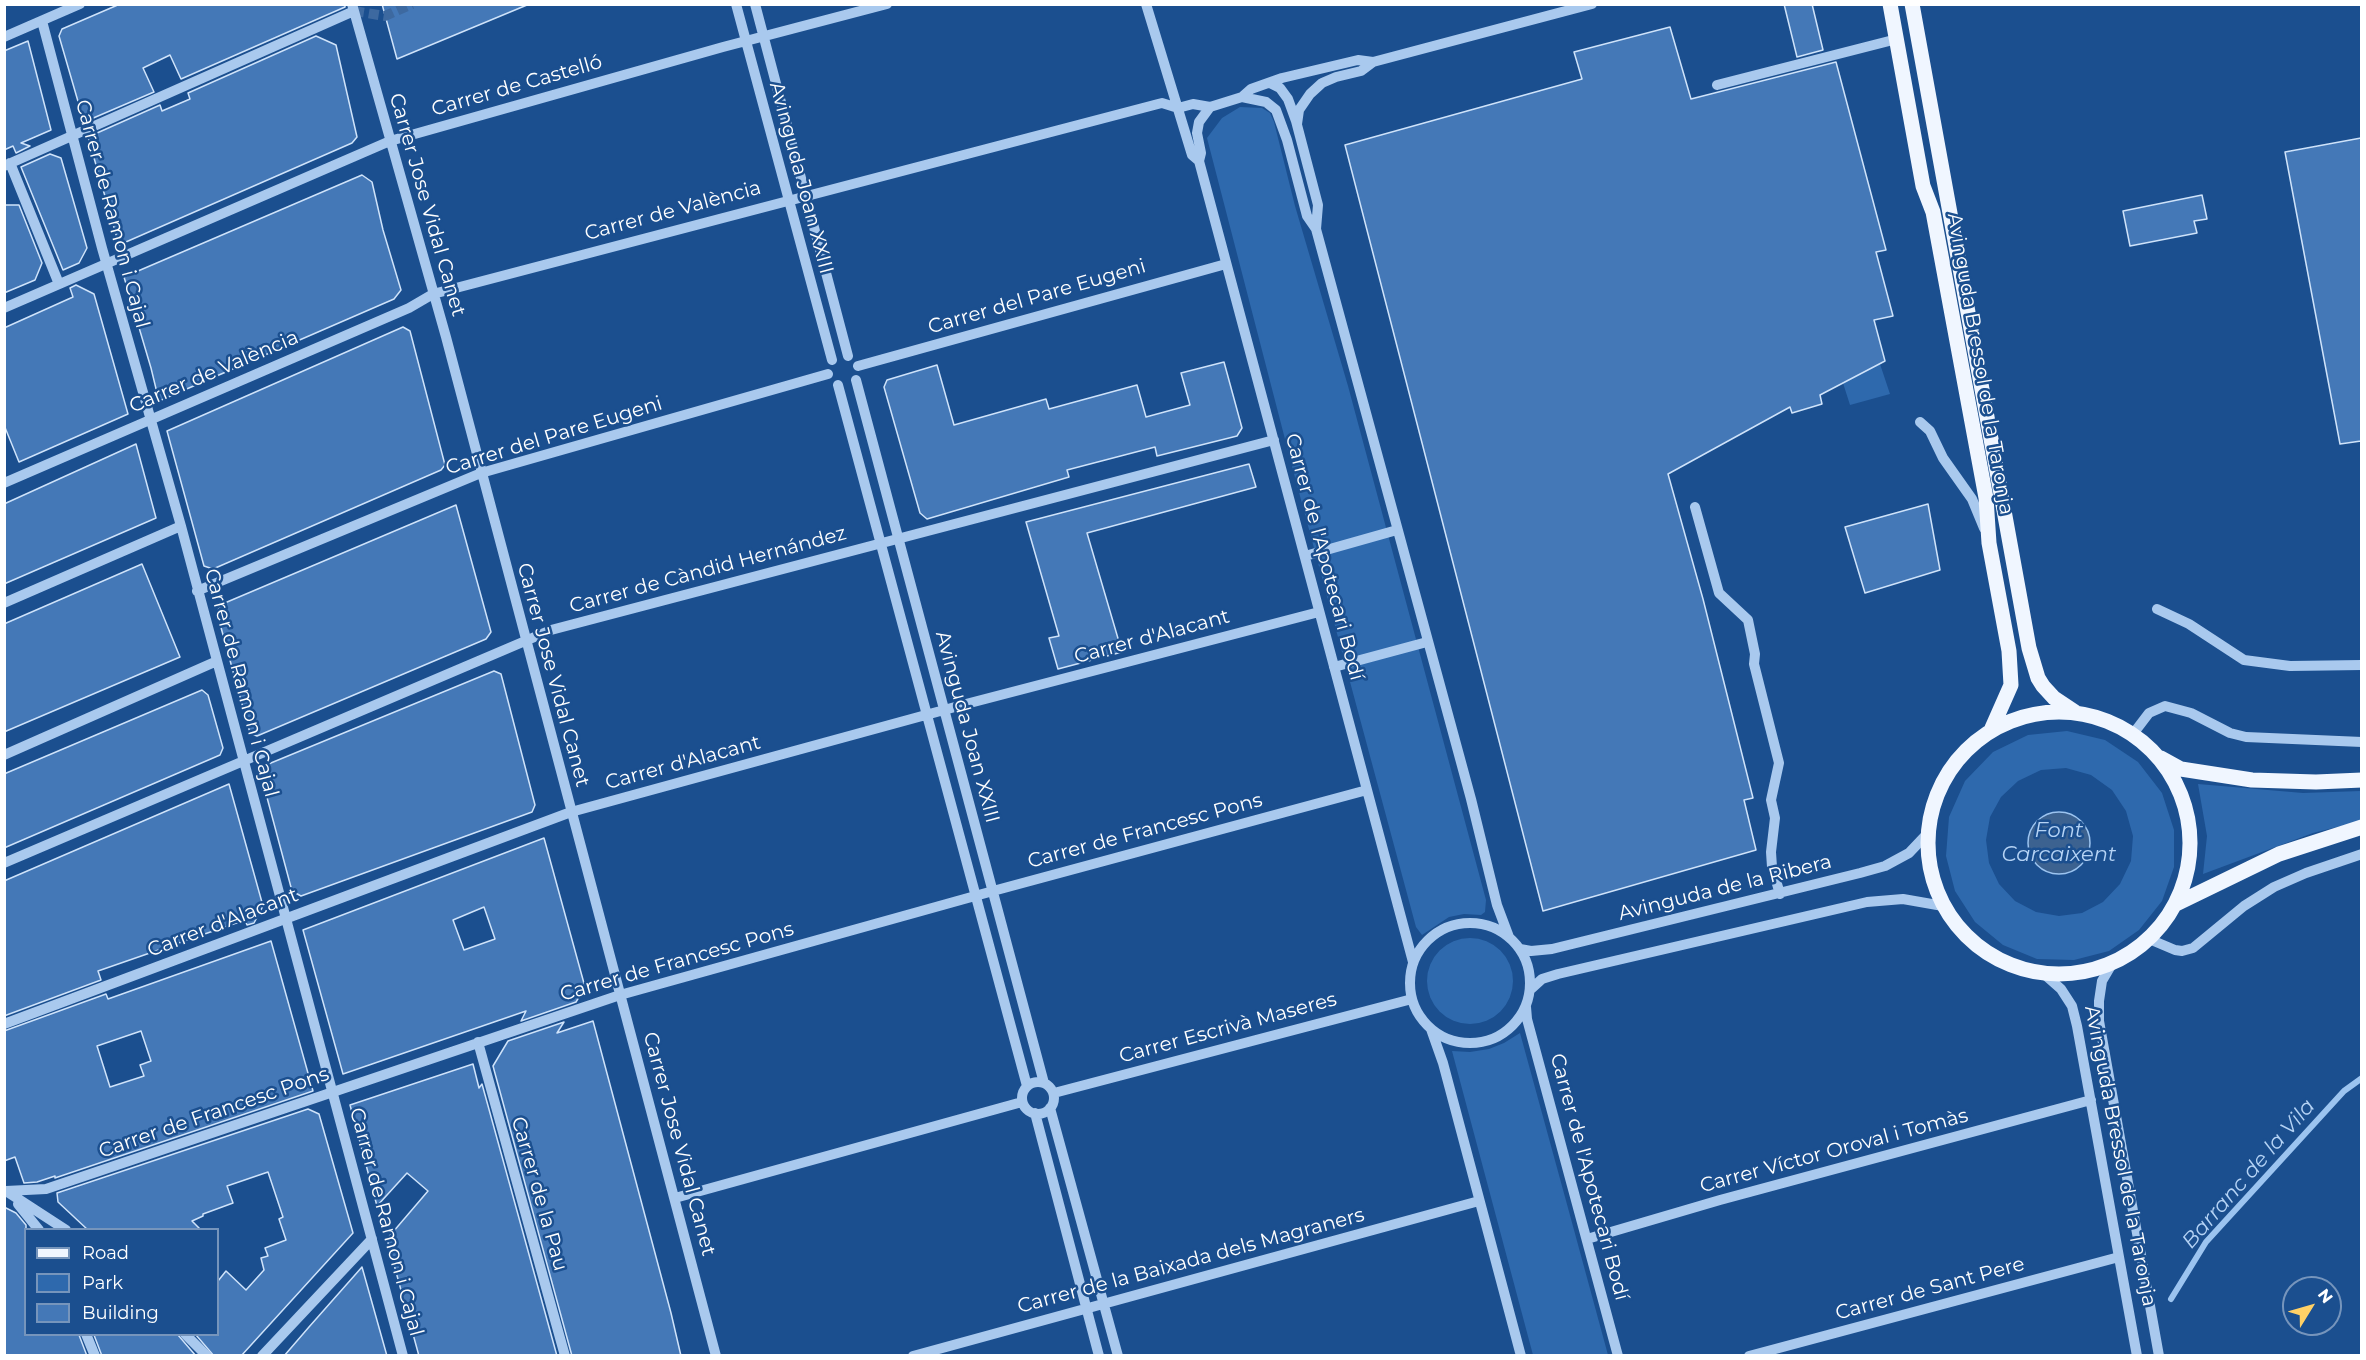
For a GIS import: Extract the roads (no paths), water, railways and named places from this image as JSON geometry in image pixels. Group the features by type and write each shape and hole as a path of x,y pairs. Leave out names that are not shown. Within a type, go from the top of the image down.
{"main road":[{"name":"Avinguda Bressol de la Taronja","path":"1890,4 1923,186 1933,212 1986,498 1989,543 2012,675 2005,703 1992,728"},
{"name":"Avinguda Bressol de la Taronja","path":"1912,4 2029,648 2043,687 2054,698 2075,712"},
{"path":"2046,711 2075,712 2107,720 2133,734 2158,757 2176,783 2187,812 2191,844 2187,875 2176,904 2164,923 2149,939 2132,953 2112,964 2078,973 2044,974 2013,967 1985,952 1961,932 1943,906 1930,872 1927,834 1933,803 1946,773 1966,748 1992,728 2018,717 2046,711"},
{"path":"2158,757 2181,769 2252,780 2316,782 2361,780"},
{"path":"2176,904 2279,854 2361,827"}],"street":[{"path":"4,37 80,4"},
{"name":"Avinguda Joan XXIII","path":"736,4 832,360"},
{"name":"Avinguda Joan XXIII","path":"755,4 848,356"},
{"name":"Carrer de Castelló","path":"4,308 390,141 764,36 887,4"},
{"name":"Carrer de l'Apotecari Bodí","path":"1146,4 1192,155 1199,161"},
{"path":"1297,124 1299,110 1310,94 1322,83 1336,77 1361,71 1373,62 1592,4"},
{"path":"58,284 8,165 353,8"},
{"name":"Carrer Jose Vidal Canet","path":"353,8 526,639 716,1356"},
{"name":"Carrer de Ramon i Cajal","path":"42,21 106,264 181,526 404,1356"},
{"path":"1717,85 1896,39"},
{"name":"Carrer de València","path":"4,483 409,308 433,294 1162,103 1178,108 1193,104 1210,107 1242,97 1251,89 1270,83 1358,60 1373,62"},
{"path":"1270,83 1280,88 1288,99 1297,124 1318,206 1316,229"},
{"path":"1242,97 1266,102 1276,110 1287,140 1307,216 1316,229 1471,799 1497,904 1509,937"},
{"name":"Carrer de l'Apotecari Bodí","path":"1210,107 1199,122 1197,134 1201,153 1199,161 1413,962"},
{"name":"Carrer del Pare Eugeni","path":"858,366 1226,264"},
{"path":"842,355 848,356 858,366 856,380 847,385 838,385 828,374 830,364 832,360 842,355"},
{"name":"Carrer del Pare Eugeni","path":"197,591 481,473 828,374"},
{"name":"Avinguda Joan XXIII","path":"856,380 1044,1083"},
{"name":"Avinguda Joan XXIII","path":"838,385 1027,1086"},
{"path":"1920,422 1930,431 1942,458 1972,499 1989,543"},
{"name":"Carrer de Càndid Hernández","path":"4,863 551,630 1274,440"},
{"path":"1695,507 1719,593 1748,621 1755,654 1754,664 1779,763 1771,800 1775,818 1771,852 1772,867 1780,894"},
{"path":"4,603 181,526"},
{"path":"1305,556 1397,530"},
{"path":"2157,609 2189,624 2244,660 2290,666 2361,665"},
{"name":"Carrer d'Alacant","path":"4,1024 571,812 944,710 1319,612"},
{"path":"1334,667 1427,642"},
{"path":"4,755 217,661"},
{"path":"2133,734 2149,713 2165,706 2191,713 2230,733 2246,737 2361,742"},
{"name":"Carrer de Francesc Pons","path":"5,1189 46,1189 620,995 1367,790"},
{"name":"Avinguda de la Ribera","path":"1520,949 1531,951 1552,949 1885,866 1909,853 1927,834"},
{"path":"2149,939 2162,946 2182,951 2193,948 2244,906 2274,887 2361,854"},
{"path":"1531,988 1542,979 1558,974 1867,902 1903,899 1943,906"},
{"path":"1474,923 1493,927 1509,937 1520,949 1529,968 1531,988 1526,1007 1516,1023 1502,1035 1484,1042 1465,1044 1447,1039 1431,1029 1419,1015 1412,999 1410,981 1413,962 1423,945 1437,932 1454,925 1474,923"},
{"name":"Avinguda Bressol de la Taronja","path":"2112,964 2102,981 2099,1001 2102,1043 2159,1356"},
{"name":"Avinguda Bressol de la Taronja","path":"2044,974 2061,990 2072,1006 2137,1356"},
{"name":"Carrer Escrivà Maseres","path":"1053,1093 1412,999"},
{"name":"Carrer de l'Apotecari Bodí","path":"1526,1007 1527,1019 1618,1356"},
{"path":"1431,1029 1443,1063 1521,1356"},
{"name":"Carrer de la Pau","path":"478,1042 565,1356"},
{"path":"1036,1082 1044,1083 1053,1093 1054,1098 1050,1108 1042,1113 1028,1110 1022,1102 1027,1086 1036,1082"},
{"name":"Carrer Víctor Oroval i Tomàs","path":"1587,1239 1720,1200 2091,1100"},
{"path":"675,1198 1022,1102"},
{"path":"1050,1108 1118,1356"},
{"path":"1035,1113 1099,1356"},
{"path":"5,1189 38,1228"},
{"path":"5,1189 63,1228"},
{"name":"Carrer de la Baixada dels Magraners","path":"912,1356 1479,1201"},
{"path":"262,1356 372,1239"},
{"name":"Carrer de Sant Pere","path":"1749,1356 2119,1257"},
{"path":"86,1336 95,1356"},
{"path":"186,1336 207,1356"}],"water":[{"name":"Font Carcaixent","path":"2059,812 2081,821 2090,843 2081,865 2059,874 2037,865 2028,843 2037,821"}],"waterway":[{"name":"Barranc de la Vila","path":"2171,1299 2206,1242 2344,1091 2362,1078"}],"tunnel":[{"path":"354,11 385,16 412,4"}]}
